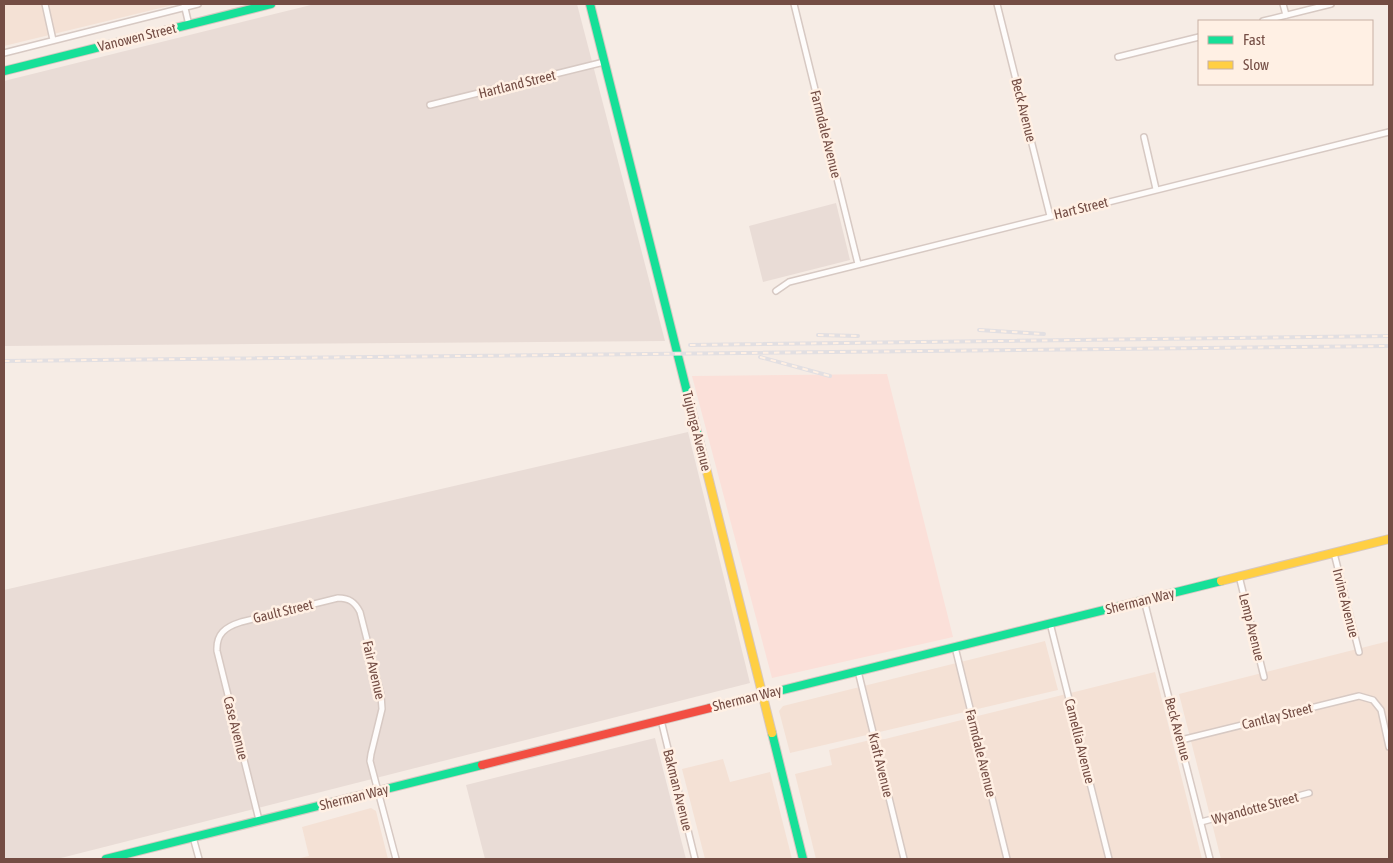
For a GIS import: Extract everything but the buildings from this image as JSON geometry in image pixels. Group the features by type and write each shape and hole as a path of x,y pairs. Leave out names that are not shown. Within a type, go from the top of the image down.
{"main road":[{"name":"Vanowen Street","path":"4,70 271,4"},
{"name":"Tujunga Avenue","path":"590,4 803,859"},
{"name":"Sherman Way","path":"106,859 1389,539"}],"street":[{"path":"45,4 52,40"},
{"name":"Vanowen Street","path":"4,53 184,5 198,4"},
{"name":"Farmdale Avenue","path":"794,4 858,264"},
{"name":"Beck Avenue","path":"997,4 1050,216"},
{"path":"1283,4 1286,16"},
{"path":"1267,20 1331,4"},
{"path":"184,5 189,24"},
{"path":"1118,57 1198,37"},
{"name":"Hartland Street","path":"430,105 604,62"},
{"name":"Hart Street","path":"776,291 789,282 858,264 1389,132"},
{"path":"1144,137 1156,189"},
{"name":"Irvine Avenue","path":"1334,553 1359,652"},
{"name":"Lemp Avenue","path":"1239,576 1264,677"},
{"name":"Gault Street","path":"219,635 231,625 241,622 338,598 351,600"},
{"name":"Fair Avenue","path":"351,600 360,612 382,701 381,714 370,754 396,859"},
{"name":"Beck Avenue","path":"1144,600 1210,859"},
{"name":"Camellia Avenue","path":"1050,623 1109,859"},
{"name":"Case Avenue","path":"219,635 216,643 219,660 259,820"},
{"name":"Farmdale Avenue","path":"954,647 1008,859"},
{"name":"Kraft Avenue","path":"858,671 904,859"},
{"name":"Cantlay Street","path":"1181,740 1359,696 1373,700 1381,710 1389,747"},
{"name":"Bakman Avenue","path":"660,720 695,859"},
{"name":"Wyandotte Street","path":"1201,822 1309,793"},
{"path":"193,837 199,859"}],"shaded area":[{"path":"4,4 177,4 4,46"},
{"path":"315,4 577,4 665,341 4,346 4,81"},
{"path":"836,203 850,260 763,282 749,226"},
{"path":"887,374 953,637 772,678 692,376"},
{"path":"688,432 750,683 57,859 4,859 4,590"},
{"path":"1045,641 1058,690 790,753 779,711 783,706"},
{"path":"1389,641 1389,859 1221,859 1179,694"},
{"path":"1155,672 1202,859 816,859 795,774 832,765 829,750 866,741 885,739"},
{"path":"655,738 686,859 485,859 466,785"},
{"path":"723,759 730,782 770,772 792,859 705,859 682,769"},
{"path":"371,808 376,811 388,859 296,859 309,856 302,827"}],"railway":[{"path":"979,330 1044,334"},
{"path":"818,335 858,336"},
{"path":"690,345 1389,336"},
{"path":"4,361 1389,346"},
{"path":"760,357 830,376"}],"traffic: fast":[{"path":"4,71 271,4"},
{"path":"590,4 703,456"},
{"path":"710,708 1221,581"},
{"path":"772,733 803,859"},
{"path":"106,859 482,765"}],"traffic: slow":[{"path":"703,456 772,733"},
{"path":"1221,581 1389,539"}],"traffic: jam":[{"path":"482,765 710,708"}]}
